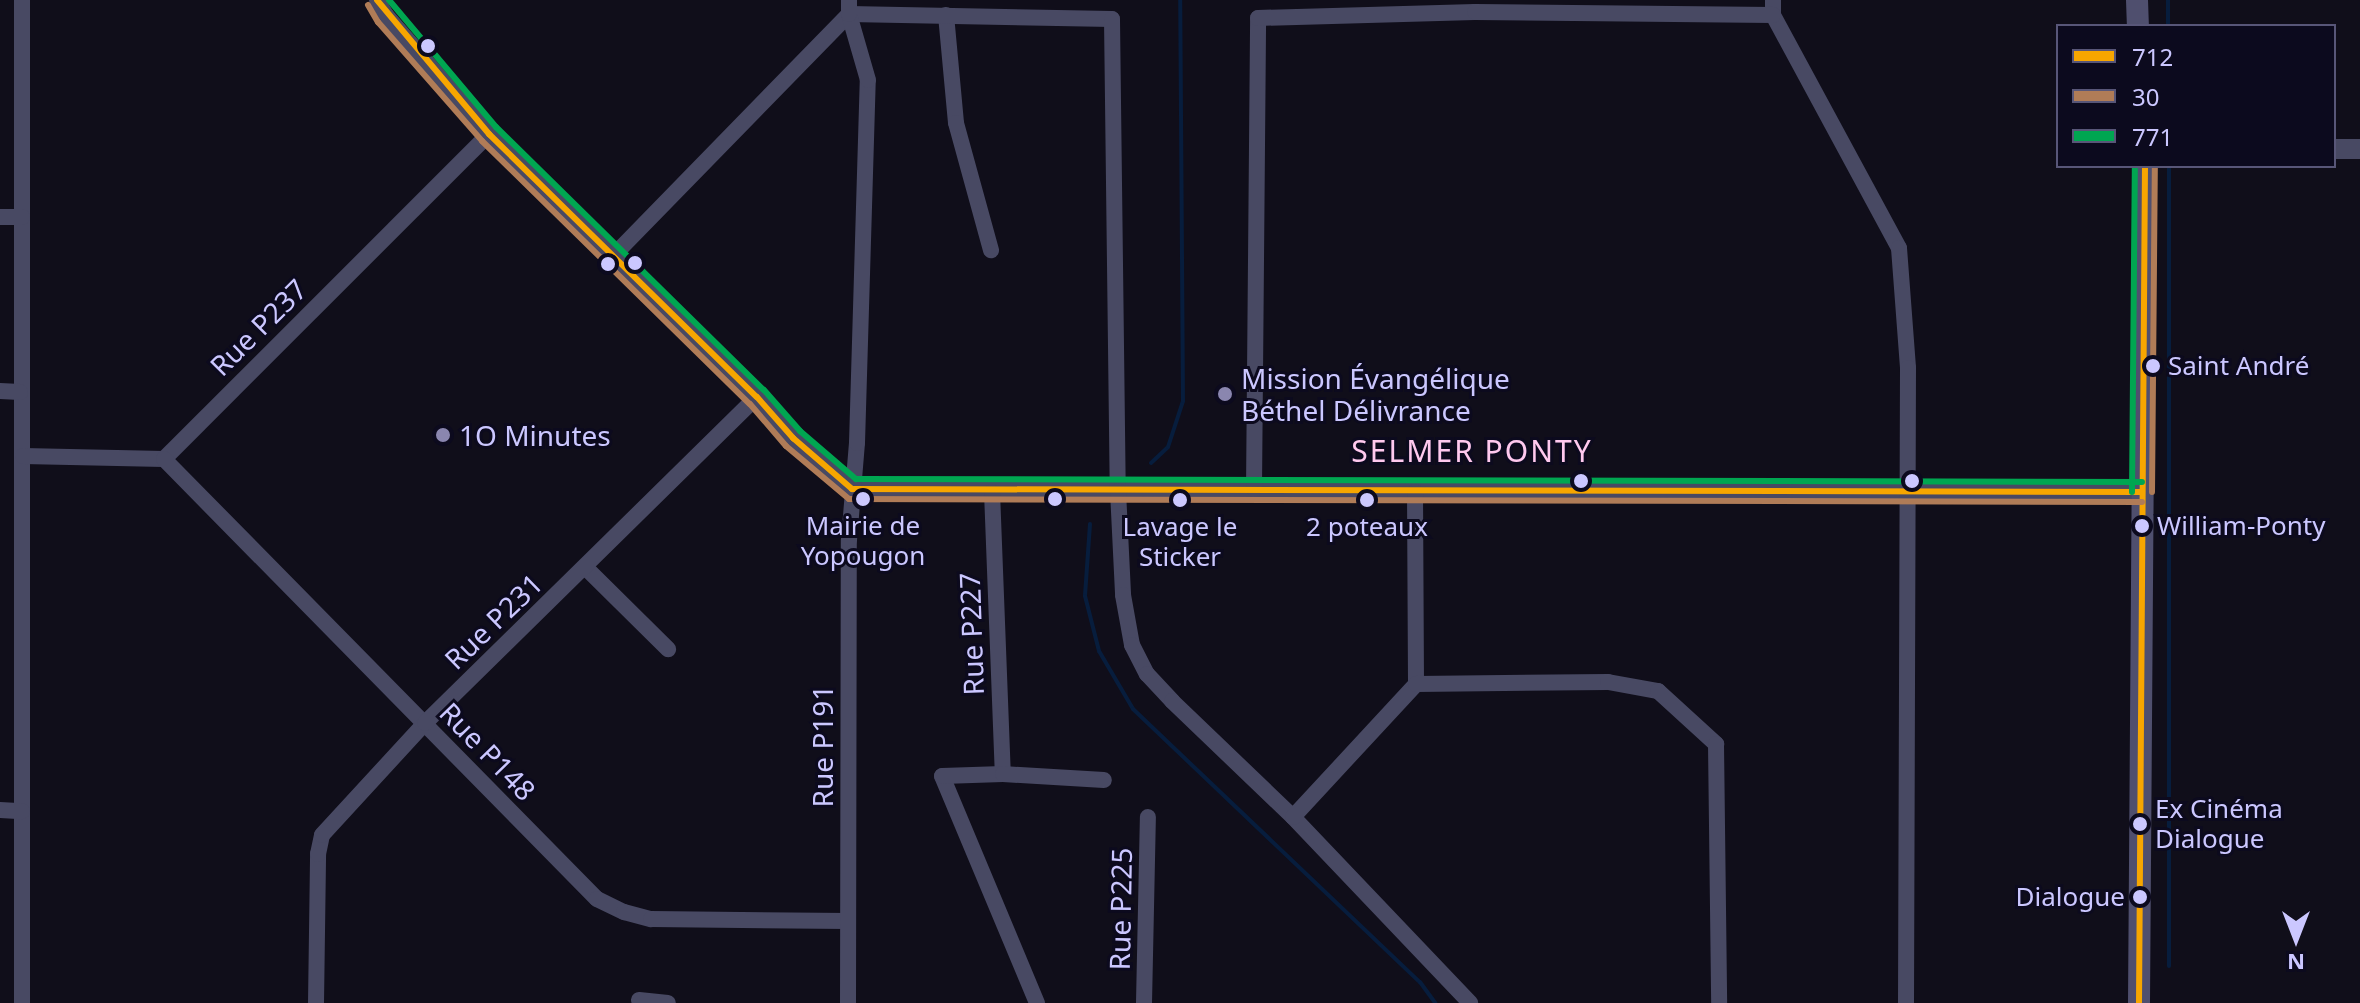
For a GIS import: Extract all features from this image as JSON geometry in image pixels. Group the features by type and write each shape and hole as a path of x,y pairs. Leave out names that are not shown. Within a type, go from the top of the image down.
{"main road":[{"path":"2137,0 2138,24"},
{"path":"2152,0 2152,24"},
{"path":"2139,1003 2145,168"}],"street":[{"path":"22,0 22,1003"},
{"path":"377,0 386,15 489,134 757,397 793,438 852,489 992,492 1254,489 1415,492 2142,492"},
{"path":"613,256 849,7 946,15 1109,18 1114,21 1118,491 1123,595 1137,654 1147,674 1172,701 1293,817 1470,1003"},
{"name":"Rue P191","path":"848,1003 852,489 857,443 868,80 849,7"},
{"path":"1254,489 1258,18 1773,7 1897,237 1908,368 1906,1003"},
{"path":"946,15 956,123 991,250"},
{"name":"Rue P237","path":"164,459 489,134"},
{"path":"2336,149 2360,149"},
{"path":"0,217 22,217"},
{"path":"0,391 20,392"},
{"name":"Rue P231","path":"316,1003 318,854 322,835 425,723 757,397"},
{"path":"23,456 164,459"},
{"name":"Rue P148","path":"164,459 597,899 624,912 651,919 848,921"},
{"name":"Rue P227","path":"992,492 1003,774"},
{"path":"1293,817 1416,684 1415,492"},
{"path":"585,567 668,649"},
{"path":"1416,684 1608,682 1648,688 1666,697 1710,738 1717,755 1719,1003"},
{"path":"1037,1003 942,778 944,774 1003,774 1104,780"},
{"path":"0,810 22,811"},
{"name":"Rue P225","path":"1144,1003 1148,817"},
{"path":"639,1000 668,1003"}],"waterway":[{"path":"1151,463 1168,447 1183,401 1180,0"},
{"path":"2168,0 2168,24"},
{"path":"2169,168 2169,966"},
{"path":"1090,524 1085,596 1099,651 1133,709 1420,982 1435,1003"}],"transit line":[{"name":"712","path":"377,0 489,134 757,397 793,438 852,489 2142,492"},
{"name":"771","path":"389,0 496,127 764,390 800,431 856,479 2142,482"},
{"name":"30","path":"368,5 378,22 482,141 750,404 786,446 849,499 2142,502"},
{"name":"771","path":"2132,492 2135,168"},
{"name":"712","path":"2139,1003 2145,168"},
{"name":"30","path":"2152,492 2155,168"}],"place":[{"name":"Saint André","path":"2153,366"},
{"name":"Mission Évangélique Béthel Délivrance","path":"1225,394"},
{"name":"1O Minutes","path":"443,435"},
{"name":"Mairie de Yopougon","path":"863,499"},
{"name":"Lavage le Sticker","path":"1180,500"},
{"name":"2 poteaux","path":"1367,500"},
{"name":"William-Ponty","path":"2142,526"},
{"name":"Ex Cinéma Dialogue","path":"2140,824"},
{"name":"Dialogue","path":"2140,897"}],"district":[{"name":"SELMER PONTY","path":"1472,451"}]}
